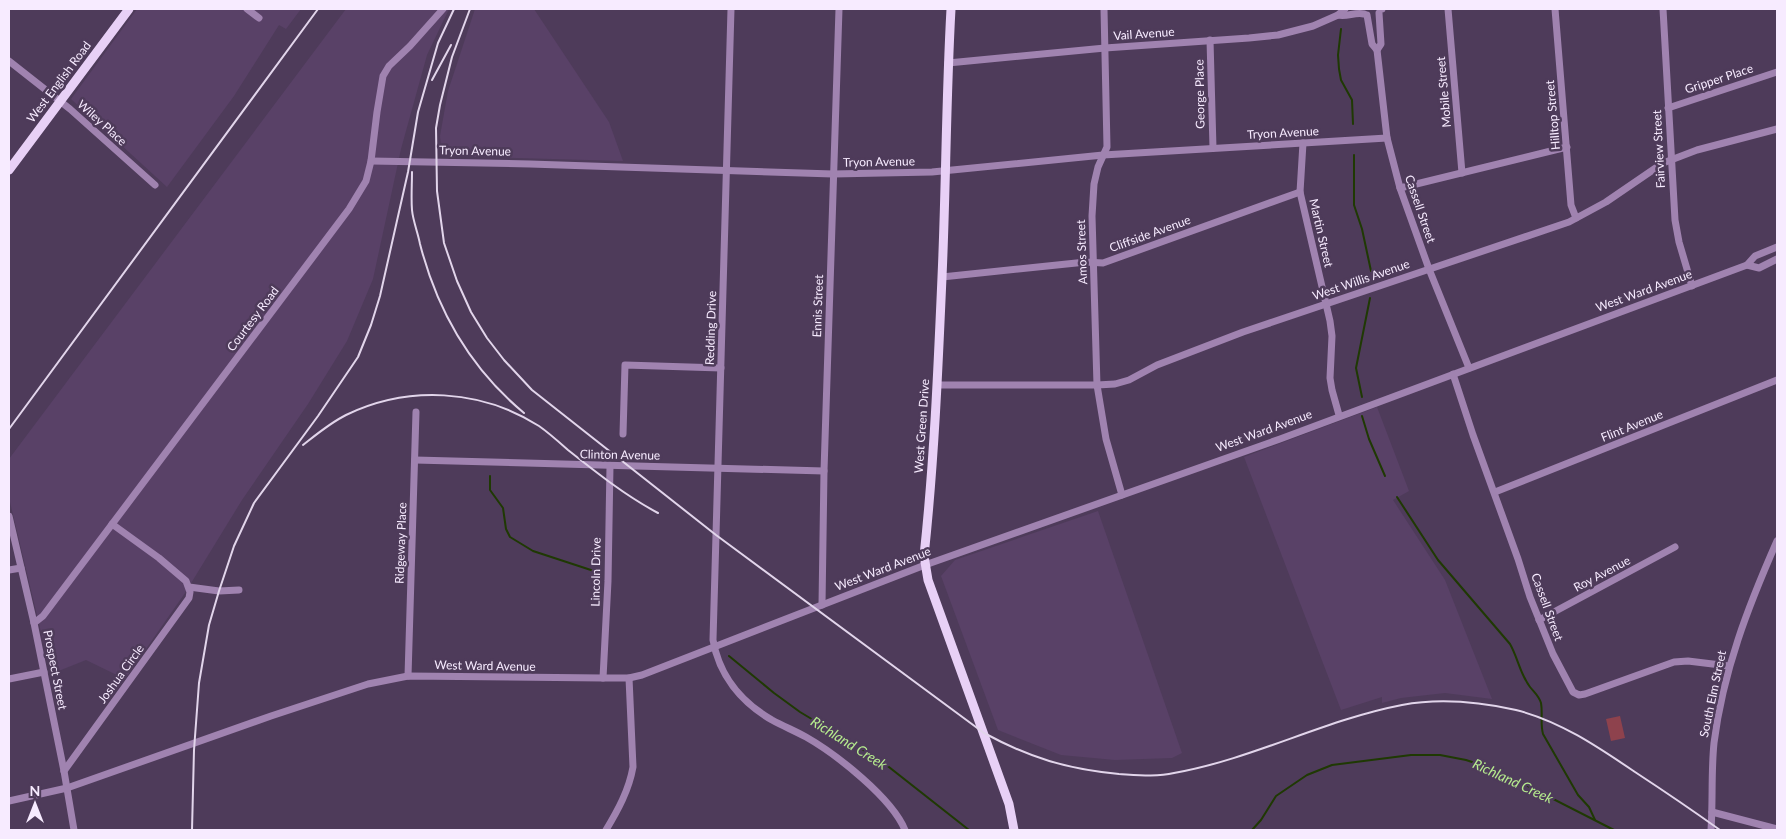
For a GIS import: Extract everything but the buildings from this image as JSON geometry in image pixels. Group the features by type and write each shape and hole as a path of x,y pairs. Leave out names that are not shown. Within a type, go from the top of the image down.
{"main road":[{"name":"West English Road","path":"9,170 129,9"},
{"name":"West Green Drive","path":"951,9 937,385 924,556 928,580 1009,804 1014,830"}],"street":[{"path":"246,9 259,18"},
{"name":"Courtesy Road","path":"34,624 43,616 349,209 366,181 371,161 383,76 389,66 443,9"},
{"path":"722,9 730,11"},
{"name":"Ennis Street","path":"822,605 824,471 839,9"},
{"name":"Amos Street","path":"1104,9 1107,147 1098,166 1094,184 1092,216 1097,385 1106,439 1122,495"},
{"name":"Vail Avenue","path":"948,63 1105,48 1278,35 1313,26 1338,15 1345,9"},
{"name":"Mobile Street","path":"1448,9 1462,173"},
{"name":"Hilltop Street","path":"1555,9 1571,205 1576,218"},
{"name":"Fairview Street","path":"1663,9 1672,160 1672,195 1679,242 1692,286"},
{"name":"Vail Avenue","path":"1338,15 1344,16 1355,12 1364,12 1373,16 1381,10"},
{"name":"Cassell Street","path":"1381,10 1381,44 1378,50 1387,138 1400,188 1429,269 1469,368"},
{"name":"Redding Drive","path":"714,648 730,11"},
{"name":"Cassell Street","path":"1364,12 1372,44 1378,50"},
{"name":"George Place","path":"1210,40 1213,148"},
{"name":"Wiley Place","path":"9,61 61,102 154,185"},
{"name":"Gripper Place","path":"1668,108 1777,72"},
{"name":"West Willis Avenue","path":"937,385 1097,385 1115,384 1129,380 1178,356 1576,218 1606,202 1663,163 1697,150 1777,129"},
{"name":"Tryon Avenue","path":"371,161 833,174 946,171 1103,155 1387,138"},
{"name":"Martin Street","path":"1302,143 1300,192 1332,336 1330,378 1340,416"},
{"path":"1400,188 1566,147"},
{"name":"Cliffside Avenue","path":"942,277 1094,262 1103,263 1300,192"},
{"name":"West Ward Avenue","path":"9,801 67,788 360,687 408,676 628,678 642,676 925,565 1340,416 1692,286 1747,265 1755,256 1777,247"},
{"name":"West Ward Avenue","path":"1747,265 1759,268 1777,259"},
{"path":"623,434 625,365 721,368"},
{"name":"Cassell Street","path":"1454,374 1473,435 1495,492 1539,620 1573,692 1579,695 1585,694 1674,662 1688,661 1729,666"},
{"name":"Flint Avenue","path":"1495,492 1777,380"},
{"name":"Ridgeway Place","path":"408,676 416,412"},
{"name":"Clinton Avenue","path":"415,460 824,471"},
{"name":"Lincoln Drive","path":"603,678 608,581 610,466"},
{"name":"Prospect Street","path":"9,516 44,672 74,830"},
{"path":"112,524 159,558 186,581 189,588 219,591 239,590"},
{"name":"South Elm Street","path":"1710,830 1714,744 1729,666 1755,594 1777,541"},
{"name":"Roy Avenue","path":"1539,620 1675,547"},
{"path":"9,570 21,568"},
{"name":"Joshua Circle","path":"64,771 185,605 189,598 189,588"},
{"path":"714,648 736,691 756,710 807,737 840,759 869,785 892,810 905,830"},
{"path":"9,679 44,672"},
{"path":"606,830 631,780 633,766 628,678"},
{"path":"1712,812 1777,829"}],"shaded area":[{"path":"137,9 301,9 286,29 279,25 234,96 167,187 71,99"},
{"path":"346,9 449,9 427,55 401,149 373,279 347,341 308,404 242,500 185,593 125,679 86,660 51,674 9,498 9,459"},
{"path":"475,9 534,9 609,122 623,161 442,156 440,136 448,91"},
{"path":"1377,407 1409,491 1393,500 1445,580 1492,699 1445,693 1401,698 1382,703 1382,697 1341,710 1244,457"},
{"path":"1098,511 1182,753 1172,758 1115,760 1061,755 998,730 941,576 955,560"},
{"path":"1620,716 1625,738 1611,741 1606,719"}],"waterway":[{"path":"1341,29 1338,55 1339,69 1341,80 1352,100 1353,124"},
{"path":"1354,155 1354,205 1362,229 1371,271"},
{"path":"1362,397 1356,368 1370,298"},
{"path":"1362,416 1369,439 1385,476"},
{"name":"Richland Creek","path":"490,476 490,490 503,508 506,529 510,537 533,551 600,573"},
{"path":"1397,497 1438,560 1510,644 1524,677 1540,701 1543,734 1578,795 1589,807 1595,820"},
{"name":"Richland Creek","path":"729,656 800,712 880,760 969,830"},
{"name":"Richland Creek","path":"1252,830 1261,820 1276,796 1307,775 1332,765 1411,755 1440,755 1466,760 1496,770 1614,830"}],"railway":[{"path":"9,429 318,9"},
{"path":"192,830 194,750 199,683 209,625 219,591 234,546 254,503 318,416 358,357 371,325 380,296 408,172 418,112 438,43 454,9"},
{"path":"470,9 452,57 440,105 436,128 437,191 444,243 457,281 471,312 487,338 504,360 532,390 716,535 984,733 1033,756 1082,769 1119,774 1161,775 1232,759 1345,720 1402,705 1445,701 1488,705 1532,715 1563,728 1593,744 1720,830"},
{"path":"432,80 451,45"},
{"path":"412,172 413,218 427,268 446,315 472,358 505,396 524,413"},
{"path":"303,445 340,418 370,405 394,399 419,396 444,395 469,398 493,404 539,426 612,484 658,513"}]}
